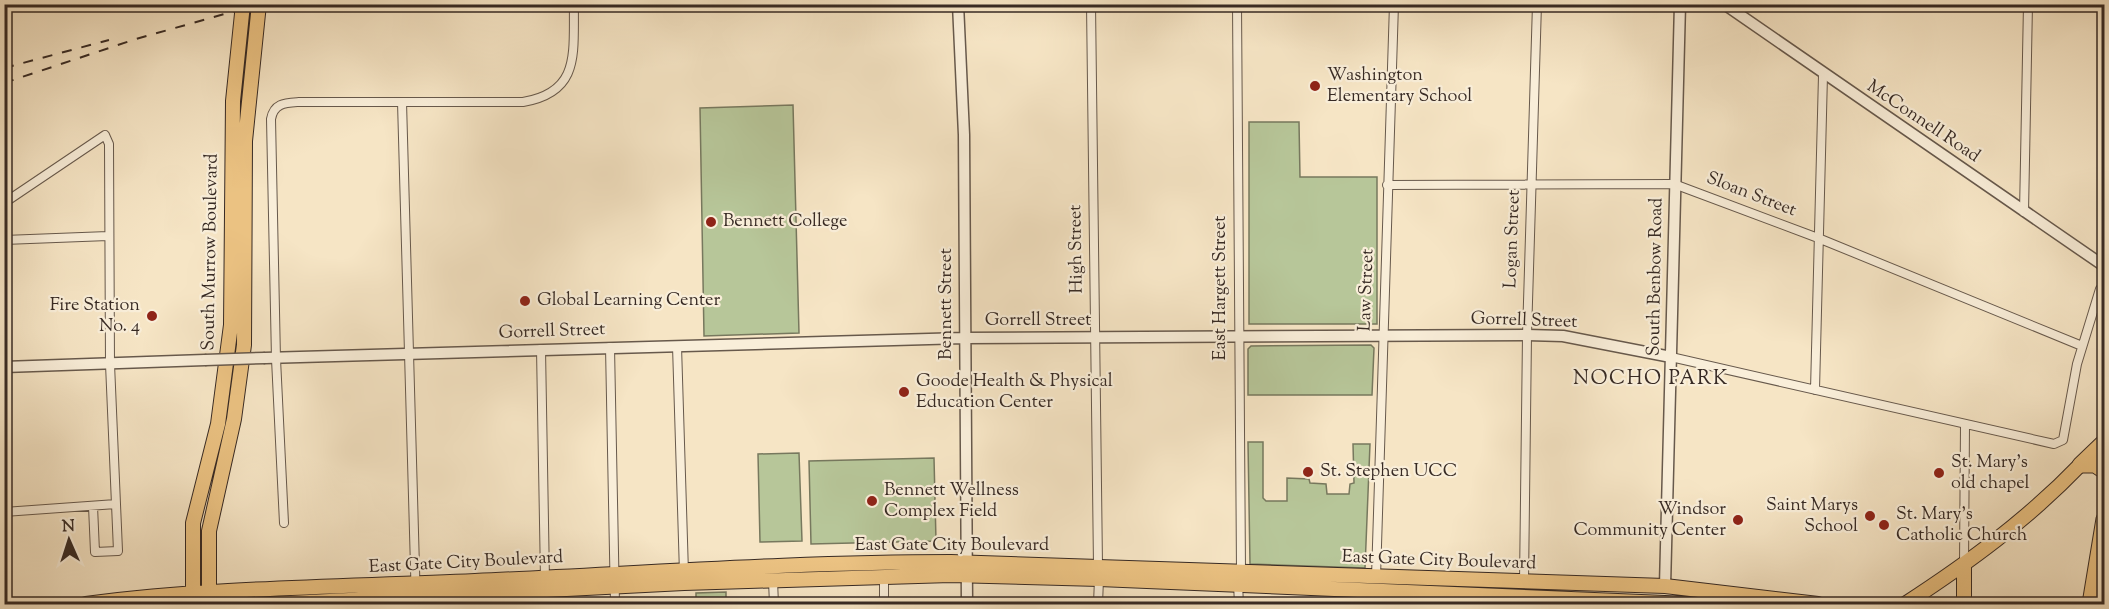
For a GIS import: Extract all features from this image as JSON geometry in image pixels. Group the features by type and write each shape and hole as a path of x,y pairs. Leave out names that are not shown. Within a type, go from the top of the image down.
{"highway":[{"path":"2080,465 2104,442"},
{"path":"2080,465 2095,465 2104,471"},
{"path":"2090,604 2104,519"},
{"path":"2103,604 2104,592"}],"main road":[{"name":"South Murrow Boulevard","path":"193,600 193,524 218,424 231,325 232,124 243,4"},
{"name":"South Murrow Boulevard","path":"208,599 209,531 229,446 241,372 246,298 246,130 259,4"},
{"path":"1905,604 1964,566 2042,504 2080,465"},
{"name":"East Gate City Boulevard","path":"271,604 885,562 966,569 1240,578 1688,604"},
{"path":"1964,566 1964,604"},
{"name":"East Gate City Boulevard","path":"684,577 773,581 884,579 966,569"},
{"name":"East Gate City Boulevard","path":"1240,578 1376,577 1524,594 1665,586 1818,604"},
{"name":"East Gate City Boulevard","path":"86,604 416,595"}],"street":[{"path":"284,523 271,358 271,119 275,109 283,103 291,102 523,102 544,98 552,94 570,67 574,4"},
{"name":"Bennett Street","path":"958,4 964,135 967,604"},
{"name":"High Street","path":"1091,4 1098,604"},
{"name":"East Hargett Street","path":"1237,4 1239,604"},
{"name":"Law Street","path":"1376,577 1394,4"},
{"name":"Logan Street","path":"1524,594 1527,335 1537,4"},
{"name":"South Benbow Road","path":"1665,586 1680,4"},
{"name":"McConnell Road","path":"1724,4 1823,75 1899,124 2104,266"},
{"path":"2024,212 2028,4"},
{"path":"1815,390 1823,75"},
{"path":"402,102 416,595"},
{"path":"4,203 105,135 109,144 110,364 118,551 95,552 93,506"},
{"name":"Sloan Street","path":"1387,185 1674,184 1818,238 2082,346"},
{"path":"4,240 108,236"},
{"path":"2082,346 2100,289"},
{"name":"Gorrell Street","path":"4,367 964,338 1563,336 1671,357 2047,443 2060,443 2065,433 2082,346"},
{"path":"677,346 684,577"},
{"path":"610,347 615,604"},
{"path":"542,349 545,584"},
{"path":"1964,566 1965,424"},
{"path":"4,512 116,504"},
{"path":"884,579 884,604"},
{"path":"773,581 774,604"}],"green space":[{"path":"793,105 799,333 704,336 700,108"},
{"path":"1249,122 1299,122 1300,177 1377,177 1377,324 1249,324"},
{"path":"1371,345 1374,348 1372,395 1248,395 1248,349 1251,346"},
{"path":"1248,442 1263,442 1263,498 1266,501 1287,501 1287,478 1309,479 1310,483 1326,484 1327,494 1349,494 1350,484 1354,483 1353,444 1370,444 1365,568 1250,564"},
{"path":"799,453 802,541 760,542 758,454"},
{"name":"Bennett Wellness Complex Field","path":"934,458 936,541 811,544 809,461"},
{"path":"726,592 726,604 696,604 696,593"}],"railway":[{"path":"4,13 17,4"},
{"path":"4,83 136,39 260,4"},
{"path":"4,68 109,40"}],"place":[{"name":"Washington Elementary School","path":"1315,86"},
{"name":"Bennett College","path":"711,222"},
{"name":"Global Learning Center","path":"525,301"},
{"name":"Fire Station No. 4","path":"152,316"},
{"name":"Goode Health & Physical Education Center","path":"904,392"},
{"name":"St. Stephen UCC","path":"1308,472"},
{"name":"St. Mary's old chapel","path":"1939,473"},
{"name":"Bennett Wellness Complex Field","path":"872,501"},
{"name":"Saint Marys School","path":"1870,516"},
{"name":"Windsor Community Center","path":"1738,520"},
{"name":"St. Mary's Catholic Church","path":"1884,525"}],"district":[{"name":"NOCHO PARK","path":"1651,379"}]}
